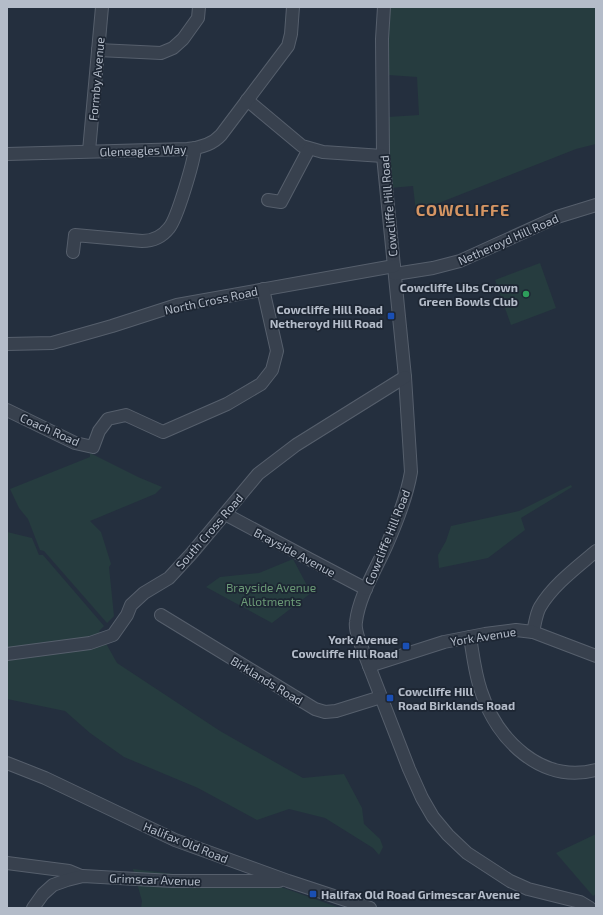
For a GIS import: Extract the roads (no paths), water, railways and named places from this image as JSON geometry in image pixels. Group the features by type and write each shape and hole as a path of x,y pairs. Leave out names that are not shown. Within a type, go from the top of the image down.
{"street":[{"name":"Formby Avenue","path":"89,151 102,7"},
{"path":"98,50 161,53 173,48 183,39 198,18 199,7"},
{"name":"Gleneagles Way","path":"7,154 195,148 210,144 216,140 288,46 291,34 293,7"},
{"name":"Cowcliffe Hill Road","path":"384,7 382,39 383,156 405,377 411,463 409,484 401,509 388,542 366,589 356,622 359,640 409,769 422,798 433,817 448,835 467,852 510,882 528,889 580,902 590,908"},
{"path":"247,100 302,146 323,152 383,156"},
{"path":"73,252 75,235 150,241 158,238 166,232 173,222 193,162 195,148"},
{"path":"268,200 281,202 310,149"},
{"name":"Netheroyd Hill Road","path":"394,270 433,268 460,261 557,217 596,205"},
{"name":"North Cross Road","path":"7,344 52,342 112,326 177,305 263,289 394,270"},
{"name":"Coach Road","path":"7,410 75,443 93,447 99,431 108,419 126,415 163,432 227,404 260,384 272,370 277,351 263,289"},
{"name":"South Cross Road","path":"7,654 90,643 113,635 127,616 131,606 144,593 169,578 258,474 296,445 405,377"},
{"name":"Brayside Avenue","path":"225,514 366,589"},
{"path":"533,632 540,609 549,595 563,580 596,551"},
{"name":"Birklands Road","path":"161,615 315,709 325,712 336,711 381,697"},
{"name":"York Avenue","path":"369,666 444,642 516,630 533,632 596,656"},
{"path":"470,637 481,692 489,711 510,741 526,756 543,766 557,771 588,772 596,770"},
{"name":"Halifax Old Road","path":"7,763 45,778 176,840 288,881 370,908"},
{"path":"7,863 69,872 83,876"},
{"name":"Grimscar Avenue","path":"33,908 42,894 53,885 83,876 172,881 288,881"}],"place":[{"name":"Cowcliffe Libs Crown Green Bowls Club","path":"526,294"},
{"name":"Cowcliffe Hill Road Netheroyd Hill Road","path":"391,316"},
{"name":"York Avenue Cowcliffe Hill Road","path":"406,646"},
{"name":"Cowcliffe Hill Road Birklands Road","path":"390,698"},
{"name":"Halifax Old Road Grimescar Avenue","path":"313,894"}],"district":[{"name":"COWCLIFFE","path":"463,209"}],"park label":[{"name":"Brayside Avenue Allotments","path":"271,594"}]}
